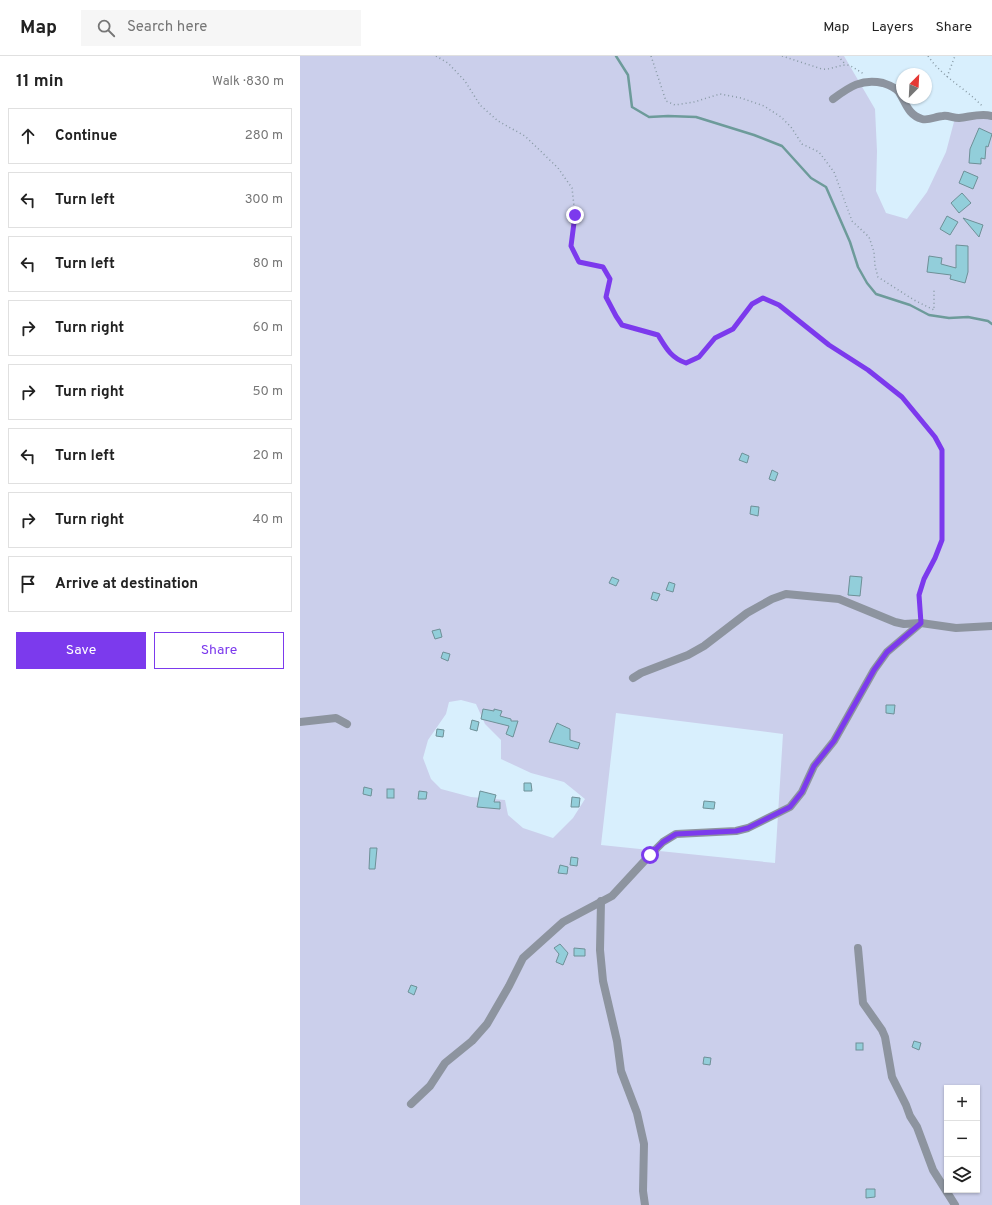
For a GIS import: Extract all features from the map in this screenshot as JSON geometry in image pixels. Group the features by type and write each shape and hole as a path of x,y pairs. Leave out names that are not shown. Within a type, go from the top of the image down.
{"street":[{"path":"833,99 841,93 866,81 877,82 890,85 896,89 909,110 914,115 923,119 945,115 958,118 981,114 992,115"},
{"path":"633,678 641,673 688,655 704,646 747,614 772,599 786,594 839,598 895,622 904,624 921,623 956,628 992,626"},
{"path":"411,1104 430,1086 445,1063 472,1041 487,1024 523,958 563,922 612,896 663,842 676,834 736,831 748,828 790,807 802,792 814,766 834,741 870,676 887,652 921,623"},
{"path":"300,722 336,718 347,724"},
{"path":"601,901 600,950 603,981 621,1071 637,1113 644,1144 644,1205"},
{"path":"858,948 863,1003 882,1030 885,1038 892,1077 910,1116 917,1127 933,1170 955,1205"}],"path":[{"path":"436,56 448,63 465,81 480,105 498,122 526,136 558,168 572,188 575,215 571,246 579,262 603,267 610,279 606,297 622,325 658,335 665,347 676,360 686,363 699,357 715,338 733,329 752,304 763,298 779,305 829,345 868,370 902,397 935,437 942,450 942,540 924,579 919,595 921,623"},
{"path":"651,56 666,101 675,104 694,102 720,94 741,98 764,106 781,117 791,127 802,144 819,152 834,172 852,221 869,237 874,252 875,266 878,277 914,300 934,310 934,288"},
{"path":"782,56 822,69 846,65 853,67 877,82"},
{"path":"838,56 846,65"},
{"path":"928,56 935,66 978,101 992,115"},
{"path":"947,77 955,56"}],"shaded area":[{"path":"300,56 844,56 875,109 877,151 876,191 886,213 907,219 927,192 946,152 955,118 992,118 992,1205 300,1205","holes":["461,700 476,704 485,724 501,740 501,759 531,773 564,782 585,799 573,818 553,838 523,828 508,815 505,800 471,797 441,789 431,779 423,758 428,740 446,714 449,702","616,713 783,734 775,863 601,845"]}],"building":[{"path":"979,128 992,134 988,147 986,146 985,159 981,158 981,164 969,163 970,149"},
{"path":"964,171 978,177 973,189 959,183"},
{"path":"962,193 971,203 959,213 951,203"},
{"path":"947,216 958,222 950,235 940,229"},
{"path":"963,218 983,225 979,237"},
{"path":"956,245 968,246 968,272 965,283 950,279 951,275 927,272 929,256 942,258 941,264 956,268"},
{"path":"742,453 749,456 747,463 739,460"},
{"path":"772,470 778,473 775,481 769,479"},
{"path":"751,506 759,507 758,516 750,514"},
{"path":"850,576 862,577 860,596 848,595"},
{"path":"612,577 619,580 616,586 609,583"},
{"path":"669,582 675,584 673,592 666,590"},
{"path":"653,592 660,594 657,601 651,599"},
{"path":"440,629 442,637 435,639 432,631"},
{"path":"443,652 450,654 448,661 441,658"},
{"path":"886,705 895,705 894,714 886,713"},
{"path":"483,709 502,711 500,716 511,719 511,721 518,721 513,737 506,734 509,726 481,719"},
{"path":"472,720 479,722 477,731 470,729"},
{"path":"557,723 570,729 570,740 580,743 578,749 549,742"},
{"path":"437,729 444,730 443,737 436,736"},
{"path":"524,783 531,783 532,791 524,791"},
{"path":"364,787 372,789 371,796 363,794"},
{"path":"387,789 394,789 394,798 387,798"},
{"path":"419,791 427,792 426,799 418,799"},
{"path":"480,791 496,795 494,802 500,802 500,809 477,807"},
{"path":"572,797 580,798 579,807 571,807"},
{"path":"704,801 715,802 714,809 703,808"},
{"path":"370,848 377,848 375,869 369,869"},
{"path":"571,857 578,858 577,866 570,865"},
{"path":"560,865 568,867 567,874 558,873"},
{"path":"560,944 568,953 563,965 556,962 559,954 554,948"},
{"path":"574,948 585,949 585,956 574,956"},
{"path":"411,985 417,987 414,995 408,992"},
{"path":"914,1041 921,1043 919,1050 912,1047"},
{"path":"856,1043 863,1043 863,1050 856,1050"},
{"path":"704,1057 711,1058 710,1065 703,1064"},
{"path":"866,1189 875,1189 875,1197 866,1198"}],"waterway":[{"path":"616,56 628,75 632,107 649,117 696,117 754,135 782,146 811,178 826,187 850,242 858,267 867,283 876,294 910,305 929,315 949,318 968,317 988,321 992,324"}],"route":[{"path":"575,215 571,246 579,262 603,267 610,279 606,297 622,325 658,335 665,347 676,360 686,363 699,357 715,338 733,329 752,304 763,298 779,305 829,345 868,370 902,397 935,437 942,450 942,540 924,579 919,595 921,623 887,652 874,670 834,741 814,766 802,792 790,807 748,828 736,831 676,834 663,842 650,855"}]}
